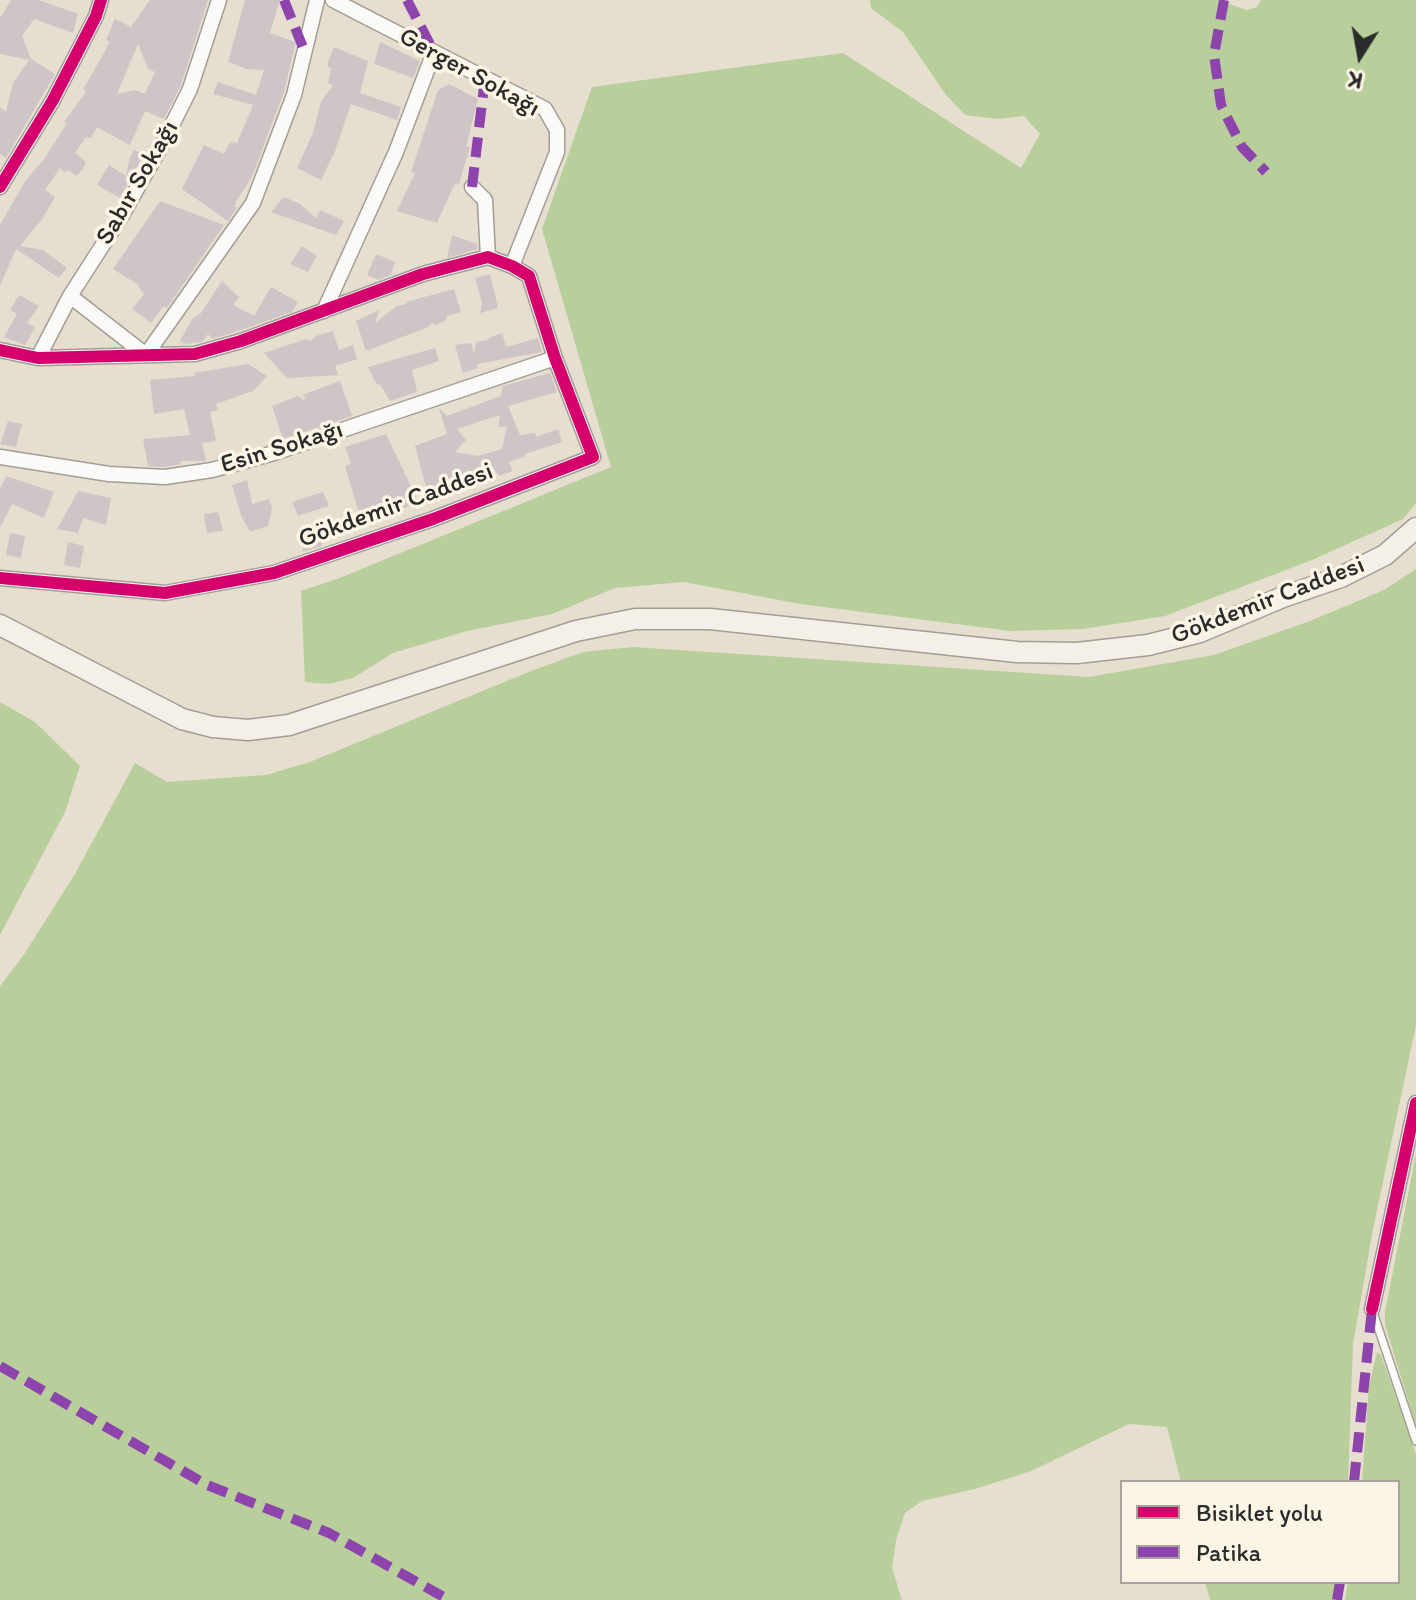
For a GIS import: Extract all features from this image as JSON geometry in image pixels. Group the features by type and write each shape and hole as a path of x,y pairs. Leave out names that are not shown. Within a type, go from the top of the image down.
{"main road":[{"name":"Gökdemir Caddesi","path":"0,625 182,719 213,727 248,730 289,725 562,635 635,619 710,619 1017,652 1077,653 1148,645 1200,632 1283,597 1341,577 1385,555 1416,528"}],"street":[{"path":"0,187 38,127 96,16 101,0"},
{"name":"Sabır Sokağı","path":"38,358 70,296 122,215 171,128 190,89 219,0"},
{"path":"146,355 253,203 294,95 317,0"},
{"name":"Gerger Sokağı","path":"333,0 545,109 557,130 557,152 512,266"},
{"path":"324,311 396,152 434,52"},
{"path":"472,187 485,200 488,257"},
{"path":"0,350 38,358 195,354 241,341 423,274 488,257 512,266"},
{"name":"Gökdemir Caddesi","path":"0,578 165,593 259,576 433,519 593,457 555,358 529,276 512,266"},
{"path":"70,296 146,355"},
{"name":"Esin Sokağı","path":"0,457 109,474 165,477 212,470 274,453 555,358"},
{"path":"1372,1309 1416,1103"}],"lane":[{"path":"1372,1309 1416,1441"}],"green space":[{"path":"870,0 1217,0 1247,10 1257,7 1261,0 1416,0 1416,503 1403,519 1312,560 1165,616 1083,629 1011,631 800,604 684,582 615,588 552,614 467,631 393,653 353,678 329,684 305,682 301,591 611,467 542,229 592,87 843,53 1021,168 1040,134 1024,116 998,119 965,115 946,95 903,32 871,8"},
{"path":"1416,569 1416,1025 1373,1229 1353,1344 1348,1480 1180,1480 1167,1427 1129,1424 1031,1471 975,1489 922,1501 905,1513 896,1540 892,1568 902,1600 0,1600 0,986 23,956 75,874 135,763 167,782 266,775 310,762 583,652 633,647 1089,677 1214,655 1310,621 1384,590"},
{"path":"0,702 35,722 80,766 65,812 0,935"},
{"path":"1416,1154 1416,1426 1385,1325 1385,1312"},
{"path":"1377,1352 1381,1355 1416,1454 1416,1600 1345,1600 1348,1584 1400,1584 1400,1480 1362,1480 1369,1386"},
{"path":"1206,1584 1339,1584 1335,1600 1210,1600"}],"building":[{"path":"11,0 39,0 78,14 73,33 34,19 22,36 31,59 55,74 6,158 0,154 0,107 6,112 13,83 29,60 0,54 0,18"},
{"path":"150,0 208,0 181,85 164,119 145,111 130,145 97,127 91,138 86,137 75,153 86,162 83,169 76,176 60,168 45,190 55,197 43,218 20,246 43,250 67,268 59,278 16,249 0,286 0,225 26,180 44,159 67,123 64,122 86,92 83,90 110,42 106,40 115,19 131,27","holes":["138,44 148,69 155,72 145,94 135,90 117,94"]},
{"path":"245,0 280,0 270,33 296,42 284,92 252,177 228,221 182,189 204,145 224,154 230,142 237,143 253,105 213,94 218,82 256,95 264,70 247,69 228,62"},
{"path":"380,42 420,61 413,78 374,64"},
{"path":"334,47 368,61 360,93 401,107 397,120 351,104 321,180 297,168 313,133 321,102 333,85 328,83 331,68 328,62"},
{"path":"449,84 478,99 466,147 470,147 459,184 455,183 437,223 397,211 415,173 411,172 438,90"},
{"path":"134,150 144,154 120,198 97,185 109,165 126,176"},
{"path":"284,197 300,204 316,218 320,210 344,221 336,235 271,212"},
{"path":"160,201 224,225 167,308 163,307 151,323 132,309 144,294 137,284 113,269"},
{"path":"452,235 477,244 478,249 447,258"},
{"path":"302,246 317,256 308,272 290,264"},
{"path":"376,254 395,262 391,275 378,280 367,275"},
{"path":"490,274 498,308 480,313 482,303 475,278"},
{"path":"222,281 239,297 233,305 254,316 271,287 298,302 292,312 238,331 212,339 208,334 202,342 185,344 180,341 192,319 201,313"},
{"path":"454,289 461,312 366,351 356,321 379,310 375,323 406,302"},
{"path":"19,295 39,306 27,323 35,327 25,345 4,337 17,314 10,310"},
{"path":"333,331 339,350 353,345 357,359 335,366 338,375 287,378 264,353 306,339 310,341"},
{"path":"502,333 506,347 538,338 542,352 477,364 478,368 463,373 455,345 471,343 474,355 476,342"},
{"path":"435,348 439,361 412,370 417,392 390,401 368,367"},
{"path":"248,364 267,376 253,391 216,404 218,410 210,412 216,441 202,443 206,461 180,461 181,464 165,467 148,466 143,439 190,435 184,409 154,414 150,380 195,376 194,373"},
{"path":"550,373 557,392 508,406 520,435 535,433 536,437 558,429 562,442 509,462 513,471 499,476 492,467 458,476 463,487 433,499 428,495 415,446 447,434 439,408 447,416 501,396 503,386","holes":["500,415 498,427 507,426 502,449 478,456 455,452 466,440 457,429"]},
{"path":"340,381 352,416 283,439 272,406 298,396 304,400 306,398 302,395"},
{"path":"8,421 22,424 16,447 0,444"},
{"path":"386,434 417,499 411,506 399,509 397,502 359,513 345,466 351,464 345,447"},
{"path":"6,476 54,492 44,518 12,504 0,528 0,489"},
{"path":"247,480 252,504 269,499 272,508 268,526 250,532 232,485"},
{"path":"78,491 111,498 106,525 83,518 78,533 57,529"},
{"path":"323,492 329,506 298,516 292,502"},
{"path":"218,512 223,531 207,533 204,514"},
{"path":"320,531 322,546 303,552 301,536"},
{"path":"10,533 25,536 21,558 6,555"},
{"path":"68,542 84,546 80,568 64,565"}],"marked path":[{"path":"284,0 304,50"},
{"path":"407,0 434,52"},
{"path":"1224,0 1214,55 1221,105 1242,147 1266,172"},
{"path":"472,187 485,78"},
{"path":"1354,1480 1372,1309"},
{"path":"0,1366 207,1485 329,1533 449,1600"},
{"path":"1337,1600 1340,1584"}],"cycle path":[{"path":"0,187 53,100 96,16 101,0"},
{"path":"0,350 38,358 195,354 241,341 423,274 488,257 529,276 555,358 593,457 433,519 274,573 165,593 0,578"},
{"path":"1372,1309 1416,1103"}]}
